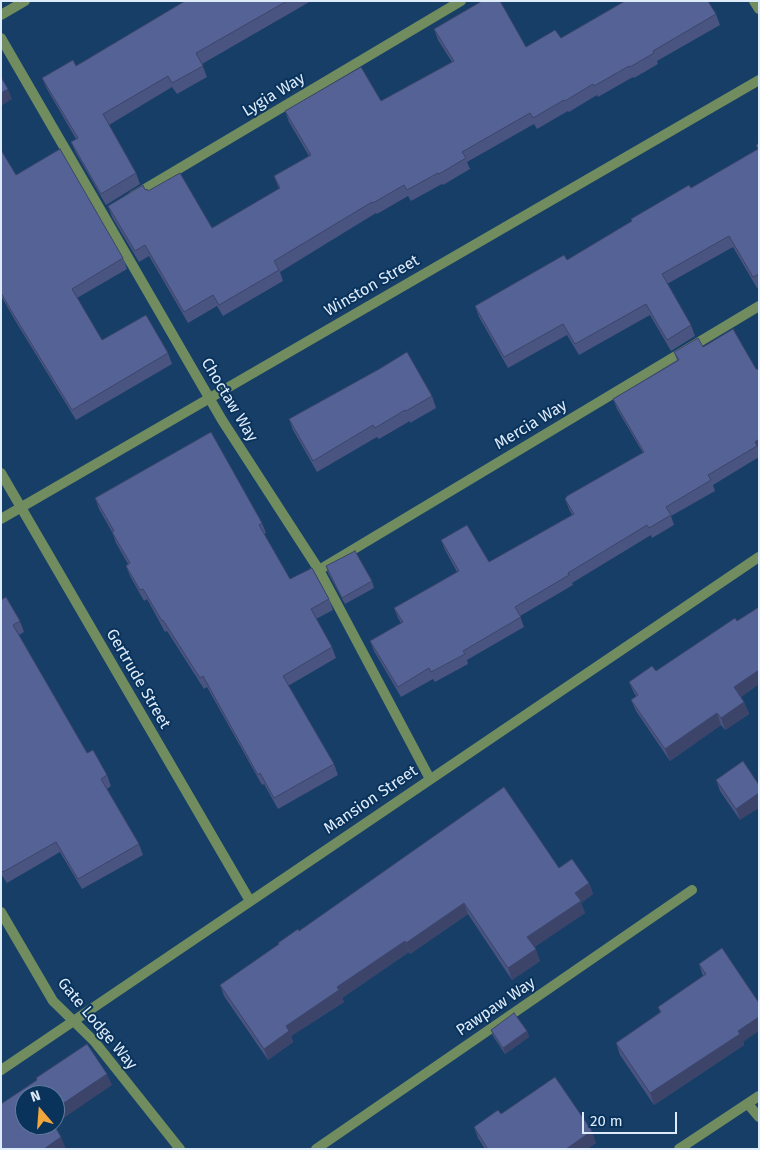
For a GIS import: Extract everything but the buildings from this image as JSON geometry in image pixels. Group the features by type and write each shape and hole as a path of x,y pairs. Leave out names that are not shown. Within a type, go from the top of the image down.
{"street":[{"path":"1,15 25,1"},
{"name":"Lygia Way","path":"128,200 461,1"},
{"path":"754,1 759,9"},
{"name":"Choctaw Way","path":"1,38 107,212 209,398 319,570 430,778"},
{"name":"Winston Street","path":"1,519 759,80"},
{"name":"Mercia Way","path":"319,570 759,306"},
{"name":"Gertrude Street","path":"1,473 250,901"},
{"name":"Mansion Street","path":"1,1070 759,557"},
{"name":"Pawpaw Way","path":"316,1149 692,890"},
{"name":"Gate Lodge Way","path":"1,912 53,1001 94,1041 180,1149"},
{"path":"679,1149 759,1096"},
{"path":"748,1104 759,1117"}]}
